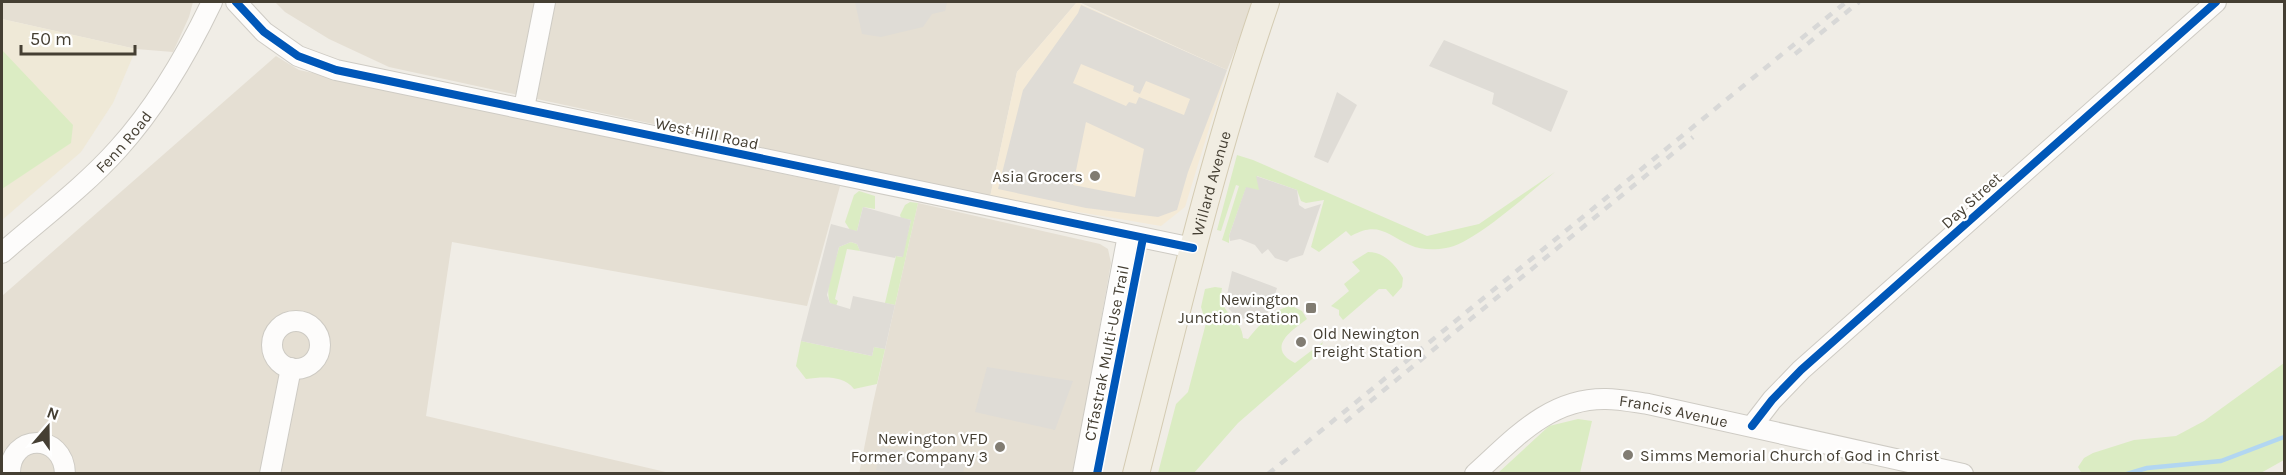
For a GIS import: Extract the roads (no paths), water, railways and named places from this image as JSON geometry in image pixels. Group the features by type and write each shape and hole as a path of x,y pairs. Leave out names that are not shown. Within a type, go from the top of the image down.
{"main road":[{"name":"Willard Avenue","path":"1136,474 1238,82 1266,2"}],"street":[{"name":"Fenn Road","path":"2,253 85,182 135,129 170,81 212,2"},
{"name":"West Hill Road","path":"236,2 264,32 298,56 336,70 1193,248"},
{"path":"524,108 545,2"},
{"name":"Day Street","path":"1752,426 1772,400 1801,370 2216,2"},
{"path":"1083,474 1128,235"},
{"path":"270,474 291,368"},
{"name":"Francis Avenue","path":"1475,474 1534,420 1554,410 1579,402 1605,399 1648,404 1963,474"},
{"path":"8,465 21,448 37,442 46,444 61,455 65,474"}],"waterway":[{"path":"2127,474 2147,468 2221,461 2284,437"}],"railway":[{"path":"1268,474 1846,2"},
{"path":"1795,54 1859,2"},
{"path":"1345,422 1693,137"}],"place":[{"name":"Asia Grocers","path":"1095,176"},
{"name":"Newington Junction Station","path":"1311,308"},
{"name":"Old Newington Freight Station","path":"1301,342"},
{"name":"Newington VFD Former Company 3","path":"1000,447"},
{"name":"Simms Memorial Church of God in Christ","path":"1628,455"}]}
